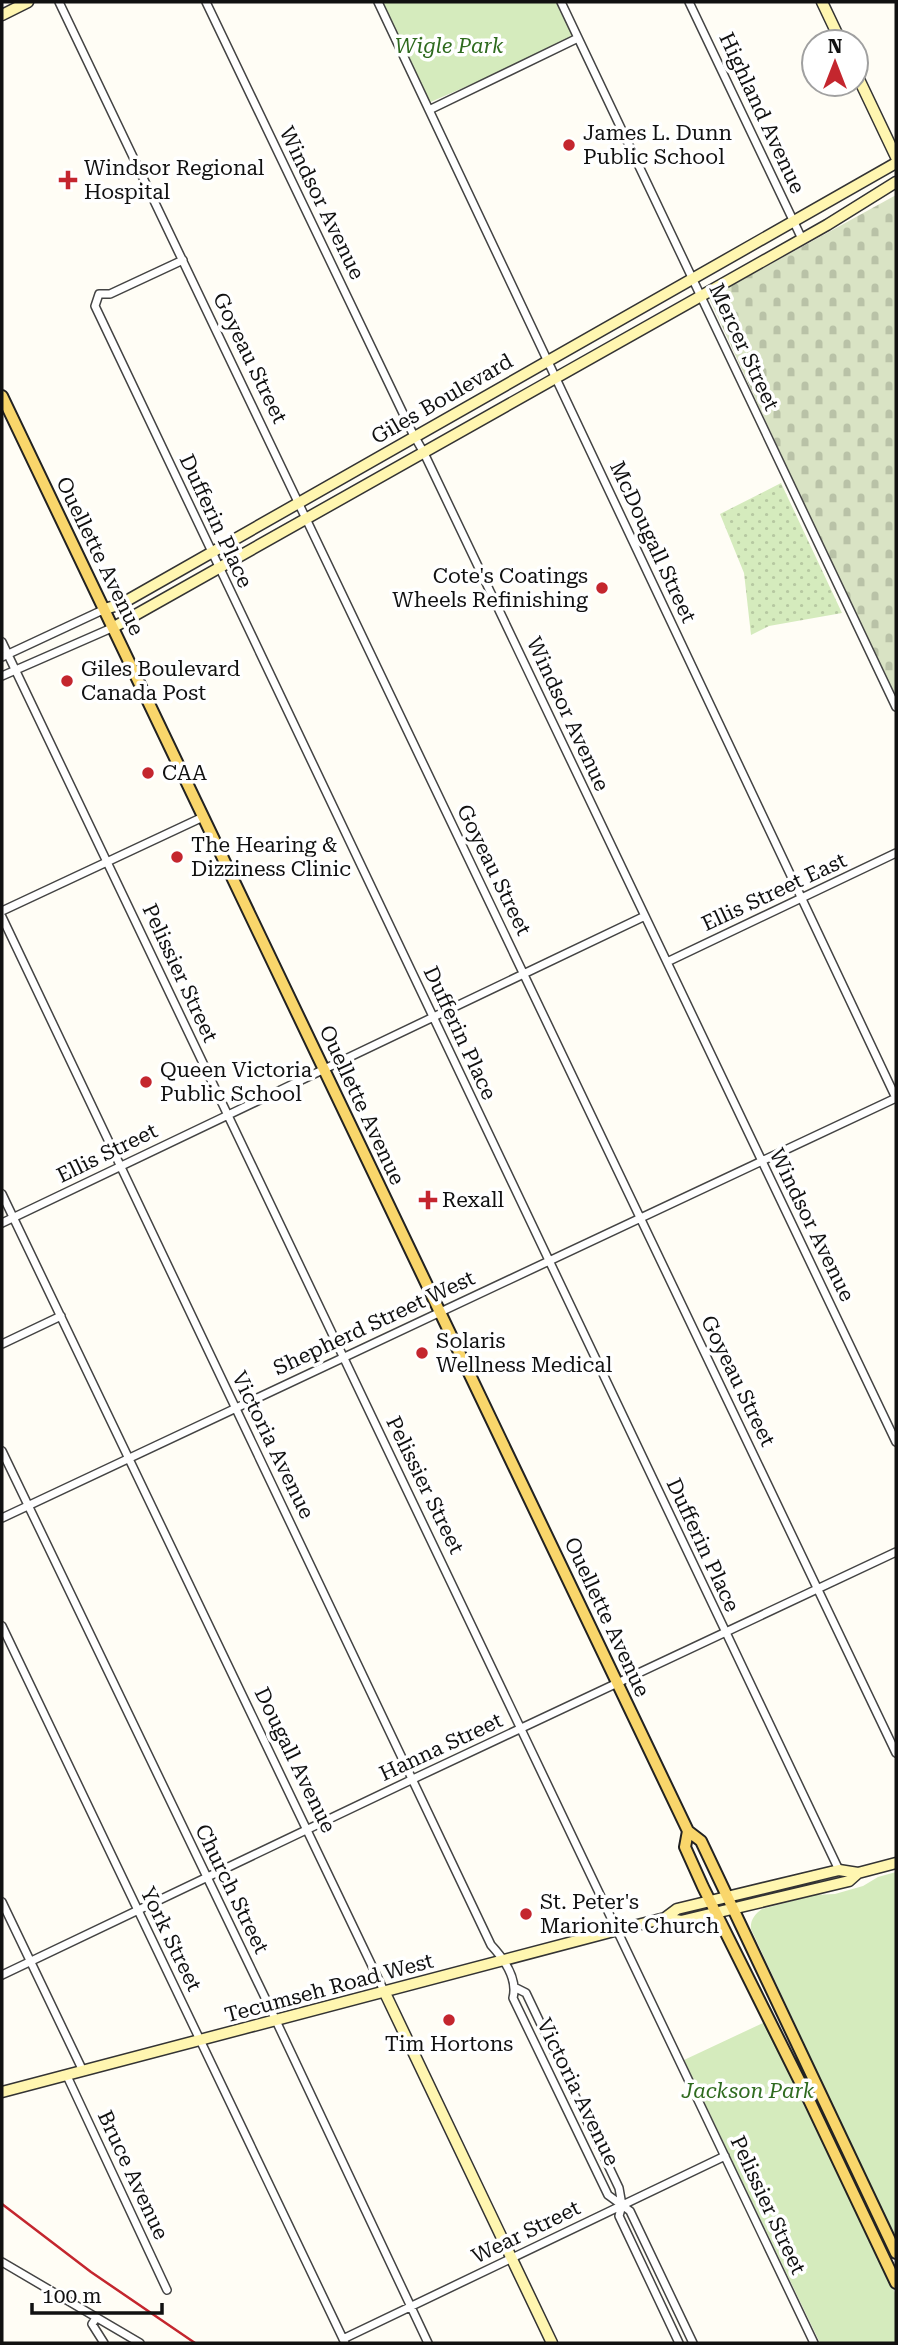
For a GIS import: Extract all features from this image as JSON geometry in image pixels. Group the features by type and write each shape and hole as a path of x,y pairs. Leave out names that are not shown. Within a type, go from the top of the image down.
{"main road":[{"name":"Ouellette Avenue","path":"2,396 688,1832 701,1841 896,2253"},
{"name":"Ouellette Avenue","path":"688,1832 685,1847 709,1900 810,2102 896,2283"}],"street":[{"path":"2,15 28,2"},
{"name":"Goyeau Street","path":"59,2 896,1753"},
{"name":"Windsor Avenue","path":"206,2 896,1442"},
{"name":"McDougall Street","path":"378,2 896,1098"},
{"name":"Mercer Street","path":"561,2 896,707"},
{"name":"Highland Avenue","path":"690,2 802,239"},
{"path":"822,2 834,28"},
{"path":"429,110 578,38"},
{"path":"868,98 896,157"},
{"name":"Giles Boulevard","path":"5,656 121,604 896,163"},
{"name":"Giles Boulevard","path":"2,676 114,627 802,239 896,182"},
{"name":"Dufferin Place","path":"183,260 110,294 99,294 95,306 839,1870"},
{"name":"Pelissier Street","path":"2,642 5,656 15,670 108,862 814,2343"},
{"path":"2,914 203,817"},
{"name":"Ellis Street East","path":"667,962 896,853"},
{"name":"Victoria Avenue","path":"2,914 491,1945 505,1961 516,1988 513,1998 608,2195 630,2211 693,2343"},
{"name":"Ellis Street","path":"2,1223 645,916"},
{"name":"Shepherd Street West","path":"2,1518 896,1098"},
{"name":"Dougall Avenue","path":"2,1194 552,2343"},
{"path":"2,1344 61,1316"},
{"name":"Church Street","path":"2,1451 428,2343"},
{"name":"Hanna Street","path":"2,1975 896,1552"},
{"name":"York Street","path":"2,1626 344,2341"},
{"path":"858,1872 896,1863"},
{"name":"Tecumseh Road West","path":"2,2092 277,2022 665,1918 677,1909 709,1900 839,1870 858,1872"},
{"name":"Tecumseh Road West","path":"665,1918 681,1921 732,1909 849,1881 858,1872"},
{"path":"2,1902 83,2071"},
{"name":"Victoria Avenue","path":"516,1988 526,1993 619,2188 622,2206 619,2216 679,2343"},
{"name":"Bruce Avenue","path":"67,2076 167,2290"},
{"name":"Wear Street","path":"344,2341 410,2306 725,2156"},
{"path":"2,2262 140,2343"},
{"path":"96,2318 92,2324 104,2343"}],"green space":[{"name":"Wigle Park","path":"378,2 561,2 578,38 426,104"},
{"path":"896,195 896,704 709,298"},
{"path":"781,483 842,613 769,626 751,635 744,573 720,514"},
{"name":"Jackson Park","path":"896,1872 896,2242 751,1926 762,1909 815,1895 835,1894"},
{"name":"Jackson Park","path":"765,2022 896,2295 896,2343 820,2343 684,2060"}],"railway":[{"path":"2,2204 91,2272 195,2343"}],"place":[{"name":"James L. Dunn Public School","path":"569,145"},
{"name":"Windsor Regional Hospital","path":"68,180"},
{"name":"Cote's Coatings Wheels Refinishing","path":"602,588"},
{"name":"Giles Boulevard Canada Post","path":"67,681"},
{"name":"CAA","path":"148,773"},
{"name":"The Hearing & Dizziness Clinic","path":"177,857"},
{"name":"Queen Victoria Public School","path":"146,1082"},
{"name":"Rexall","path":"428,1200"},
{"name":"Solaris Wellness Medical","path":"422,1353"},
{"name":"St. Peter's Marionite Church","path":"526,1914"},
{"name":"Tim Hortons","path":"449,2020"}]}
